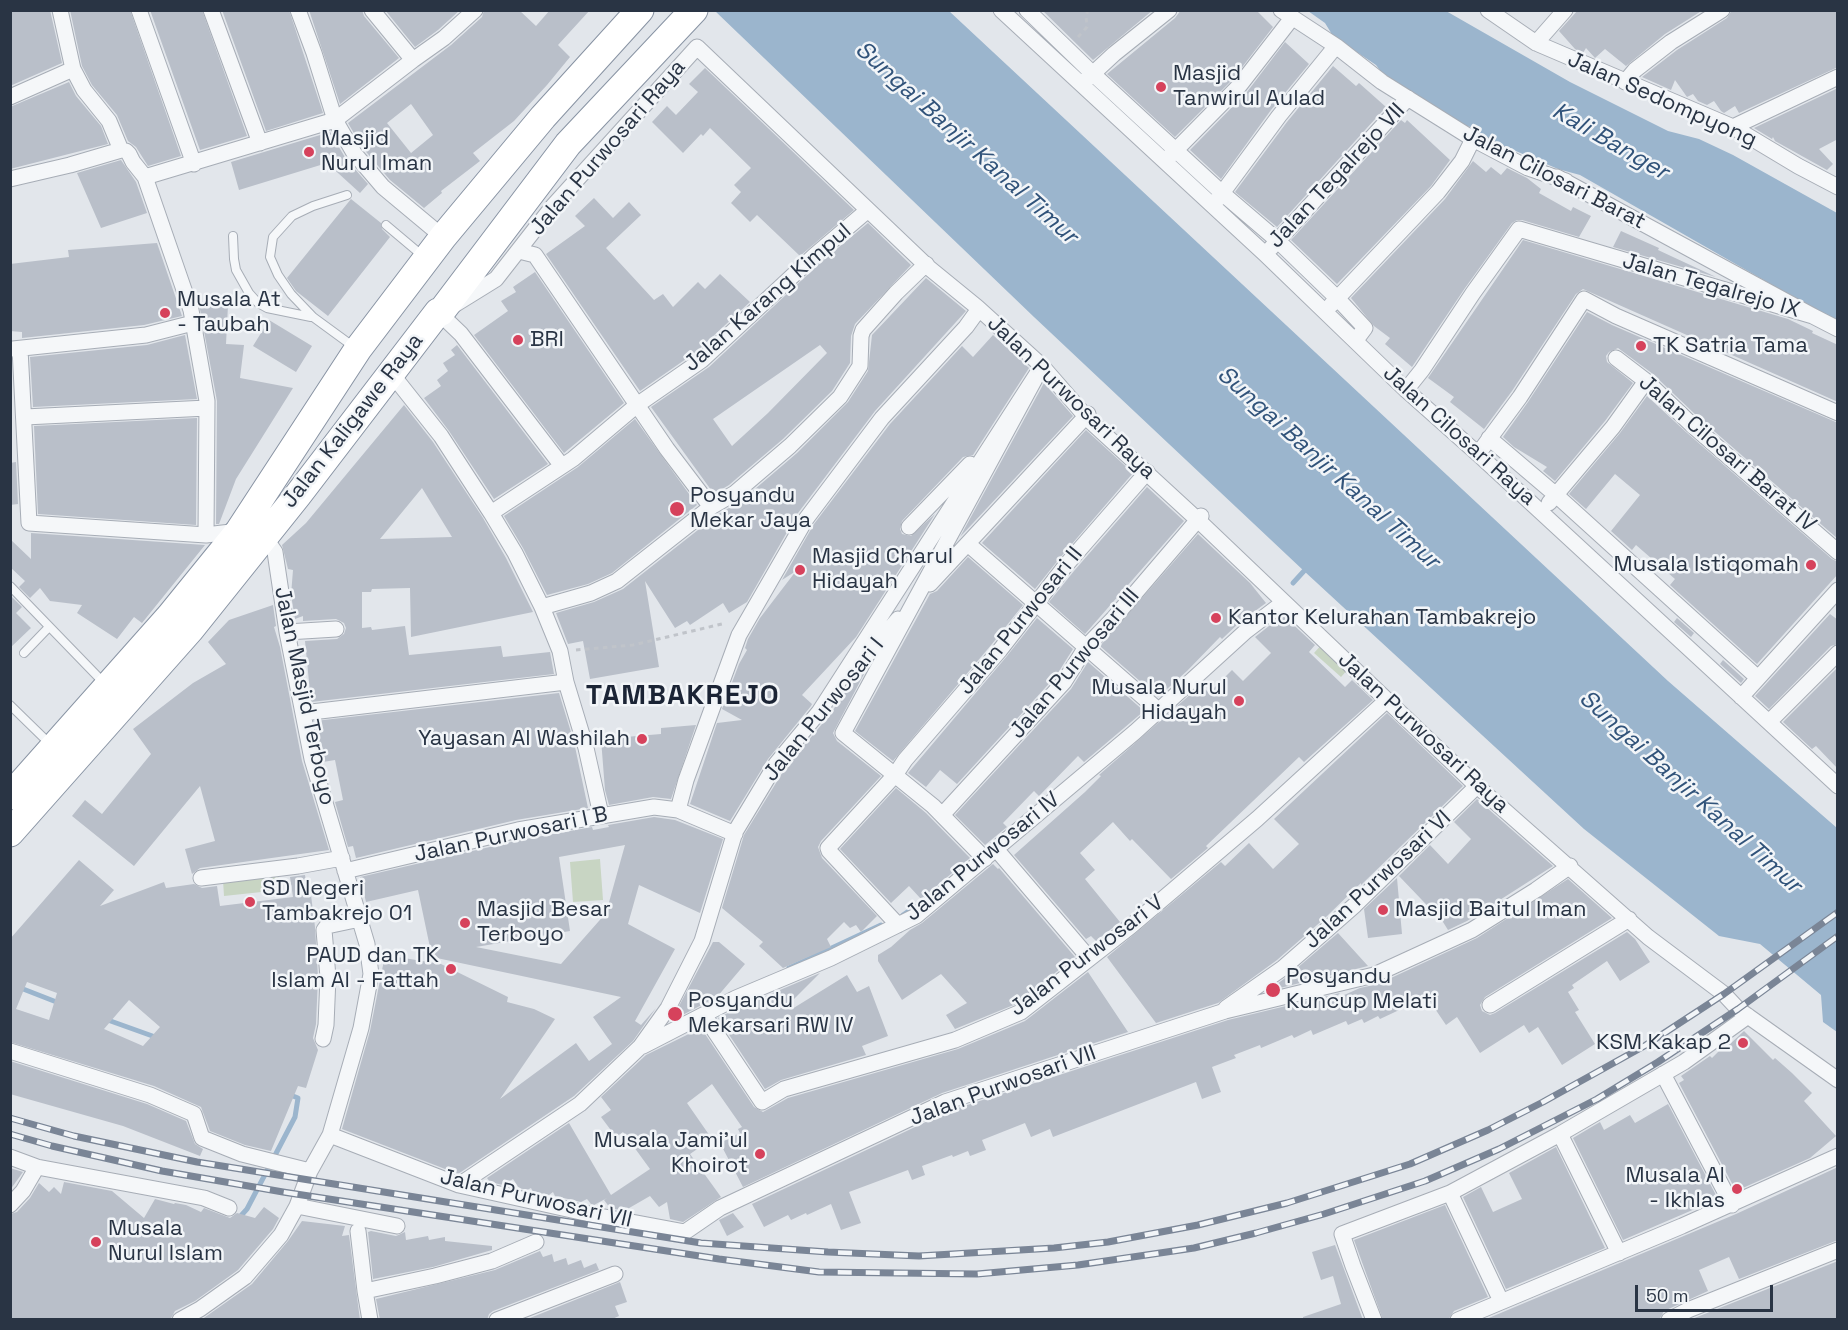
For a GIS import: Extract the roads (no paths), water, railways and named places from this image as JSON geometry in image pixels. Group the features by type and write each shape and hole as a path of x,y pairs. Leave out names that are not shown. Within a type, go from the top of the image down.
{"highway":[{"name":"Jalan Kaligawe Raya","path":"10,833 190,630 251,534 358,349 442,237 543,117 640,10"},
{"name":"Jalan Kaligawe Raya","path":"10,796 170,616 251,534 391,373 568,144 694,10"}],"street":[{"path":"60,10 73,69 84,90 109,121 121,150"},
{"path":"139,10 194,164"},
{"path":"211,10 260,143"},
{"path":"298,10 335,120 354,153 383,187 442,237"},
{"path":"372,10 413,60"},
{"path":"145,177 335,120 444,38 474,10"},
{"path":"1027,10 1087,79"},
{"path":"1087,79 1169,10"},
{"name":"Jalan Sedompyong","path":"1488,10 1536,43 1733,127 1838,187"},
{"path":"1536,43 1565,10"},
{"path":"1625,82 1635,70 1671,42 1722,10"},
{"path":"1010,13 1087,79 1176,150 1277,240 1365,328 1356,340"},
{"path":"1164,161 1240,85 1287,14"},
{"name":"Jalan Cilosari Barat","path":"1287,14 1336,46 1382,82 1473,139 1528,168 1557,177 1589,193 1838,329"},
{"path":"1213,207 1279,116 1336,46"},
{"name":"Jalan Purwosari Raya","path":"439,312 496,279 552,206 697,47 928,267 979,309 1041,366 1089,420 1200,522 1477,786 1648,937 1724,994 1738,1009 1838,1080"},
{"path":"10,97 73,69"},
{"path":"1733,127 1838,77"},
{"name":"Jalan Cilosari Raya","path":"1087,79 1164,161 1356,340 1406,390 1542,512 1838,786"},
{"name":"Jalan Tegalrejo VII","path":"1265,254 1408,98"},
{"path":"1324,311 1438,192 1462,161 1473,139"},
{"path":"10,178 70,165 121,150 129,154 145,177 194,323 207,408 206,535"},
{"name":"Jalan Karang Kimpul","path":"491,513 573,459 637,405 702,360 815,255 868,210"},
{"name":"Jalan Tegalrejo IX","path":"1406,390 1519,229 1813,316"},
{"path":"519,251 535,255 637,405 711,507"},
{"path":"542,607 591,593 617,581 711,507 735,493 790,446 840,397 860,366 863,330 926,264 928,267"},
{"path":"1478,454 1520,397 1584,299 1616,316 1838,413"},
{"path":"678,810 686,780 739,635 806,519 882,418 966,327 979,309"},
{"path":"439,312 461,334 562,466"},
{"path":"194,323 146,335 15,349 25,417 29,523 206,535 251,534"},
{"name":"Jalan Cilosari Barat IV","path":"1616,358 1647,381 1739,468 1838,552"},
{"path":"909,527 1021,408 1041,366"},
{"path":"819,712 1041,366"},
{"path":"1041,366 843,734 943,814 1089,958"},
{"path":"391,373 441,436 491,513 515,553 542,607 560,651 566,682 586,748 602,816"},
{"path":"1542,512 1613,427 1647,381"},
{"path":"25,417 207,408"},
{"name":"Jalan Purwosari I","path":"459,1185 580,1104 640,1047 668,1008 702,941 735,834 776,764 915,599 1088,414 1089,420"},
{"path":"1489,438 1556,495 1758,678"},
{"name":"Jalan Purwosari II","path":"894,920 828,848 895,775 905,760 1036,605 1066,565 1147,472 1149,475"},
{"name":"Jalan Purwosari III","path":"943,814 1064,682 1086,647 1113,619 1201,516 1200,522"},
{"name":"Jalan Masjid Terboyo","path":"180,1320 200,1309 245,1276 281,1235 297,1206 308,1175 330,1135 361,1028 371,974 367,944 312,759 287,632 275,552 251,534"},
{"path":"968,544 1155,707"},
{"path":"1741,697 1838,590"},
{"name":"Jalan Purwosari IV","path":"640,1047 736,998 831,958 894,920 915,916 986,854 1135,732 1155,707 1284,602"},
{"path":"287,632 336,629"},
{"path":"1769,722 1838,653"},
{"path":"303,713 566,682"},
{"name":"Jalan Purwosari V","path":"704,1015 762,1102 784,1089 955,1040 1021,1012 1131,926 1257,819 1387,700"},
{"name":"Jalan Purwosari VI","path":"1219,1014 1283,968 1355,905 1477,786"},
{"name":"Jalan Purwosari I B","path":"344,864 654,807 678,810 735,834"},
{"path":"201,878 298,866 344,864"},
{"name":"Jalan Purwosari VII","path":"330,1135 459,1185 594,1215 685,1232 720,1208 945,1102 1219,1014 1374,975 1472,930 1570,866"},
{"path":"323,1039 326,1025 328,977 324,930 327,926 360,919"},
{"path":"1490,1005 1629,919"},
{"path":"1374,1320 1341,1235 1450,1193 1560,1134 1684,1062 1748,1016"},
{"path":"10,1051 150,1095 194,1114 202,1138 243,1154 288,1166 308,1175"},
{"path":"1663,1074 1732,1204"},
{"path":"1560,1134 1619,1253"},
{"path":"1458,1320 1619,1253 1838,1156"},
{"path":"10,1157 37,1167 204,1197 230,1209"},
{"path":"10,1205 23,1191 37,1167"},
{"path":"1450,1193 1501,1301"},
{"path":"297,1206 397,1226"},
{"path":"358,1231 370,1320"},
{"path":"365,1291 492,1261 536,1242"},
{"path":"1669,1320 1688,1310 1838,1250"},
{"path":"497,1320 615,1274"}],"lane":[{"path":"347,195 292,216 273,237 270,257 278,275 291,294 313,317 358,349"},
{"path":"386,225 426,259"},
{"path":"232,236 236,270 249,293 258,303 267,308 313,317"},
{"path":"10,586 107,687"},
{"path":"24,653 49,627"},
{"path":"10,705 53,747"}],"water":[{"name":"Sungai Banjir Kanal Timur","path":"715,11 949,11 1668,681 1837,828 1837,1032 1823,1022 1821,995 1760,944 1719,936 1584,829 1304,571 1034,317"},
{"name":"Kali Banger","path":"1308,11 1446,11 1570,82 1668,131 1699,139 1733,155 1837,213 1837,322 1580,175 1558,169 1476,134 1470,127 1456,122 1382,73 1376,65 1333,36 1325,23"}],"waterway":[{"path":"1293,583 1304,571"},
{"path":"903,915 922,902"},
{"path":"789,968 881,925"},
{"path":"18,987 59,1003"},
{"path":"105,1019 158,1038"},
{"path":"238,1219 247,1209 295,1117 298,1098 288,1094"}],"railway":[{"path":"10,1118 74,1136 197,1162 701,1243 919,1256 1054,1248 1108,1242 1198,1225 1287,1203 1410,1164 1488,1130 1646,1045 1724,994 1838,912"},
{"path":"10,1134 162,1171 283,1192 719,1259 819,1272 977,1274 1078,1265 1194,1248 1256,1233 1324,1214 1425,1181 1499,1149 1597,1099 1658,1062 1738,1009 1838,936"}],"place":[{"name":"Masjid Tanwirul Aulad","path":"1161,87"},
{"name":"Masjid Nurul Iman","path":"309,152"},
{"name":"Musala At - Taubah","path":"165,313"},
{"name":"BRI","path":"518,340"},
{"name":"TK Satria Tama","path":"1641,346"},
{"name":"Posyandu Mekar Jaya","path":"677,509"},
{"name":"Musala Istiqomah","path":"1811,565"},
{"name":"Masjid Charul Hidayah","path":"800,570"},
{"name":"Kantor Kelurahan Tambakrejo","path":"1216,618"},
{"name":"Musala Nurul Hidayah","path":"1239,701"},
{"name":"Yayasan Al Washilah","path":"642,739"},
{"name":"SD Negeri Tambakrejo 01","path":"250,902"},
{"name":"Masjid Baitul Iman","path":"1383,910"},
{"name":"Masjid Besar Terboyo","path":"465,923"},
{"name":"PAUD dan TK Islam Al - Fattah","path":"451,969"},
{"name":"Posyandu Kuncup Melati","path":"1273,990"},
{"name":"Posyandu Mekarsari RW IV","path":"675,1014"},
{"name":"KSM Kakap 2","path":"1743,1043"},
{"name":"Musala Jami'ul Khoirot","path":"760,1154"},
{"name":"Musala Al - Ikhlas","path":"1737,1189"},
{"name":"Musala Nurul Islam","path":"96,1242"}],"district":[{"name":"TAMBAKREJO","path":"683,696"}]}
